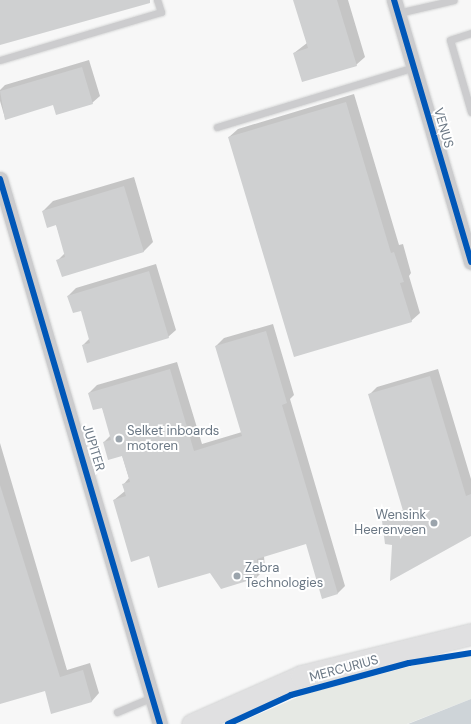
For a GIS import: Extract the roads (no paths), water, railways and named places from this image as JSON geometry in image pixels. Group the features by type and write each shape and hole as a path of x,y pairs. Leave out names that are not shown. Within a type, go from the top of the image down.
{"main road":[{"name":"MERCURIUS","path":"192,724 301,676 466,634"}],"street":[{"name":"VENUS","path":"396,7 471,262"},
{"name":"JUPITER","path":"0,179 93,486 150,698 160,724"}],"lane":[{"path":"0,60 161,12 157,0"},
{"path":"396,7 454,0"},
{"path":"471,33 450,40 471,112"},
{"path":"217,128 414,67"},
{"path":"118,712 150,698"}],"place":[{"name":"Selket inboards motoren","path":"119,439"},
{"name":"Wensink Heerenveen","path":"434,523"},
{"name":"Zebra Technologies","path":"237,576"}]}
